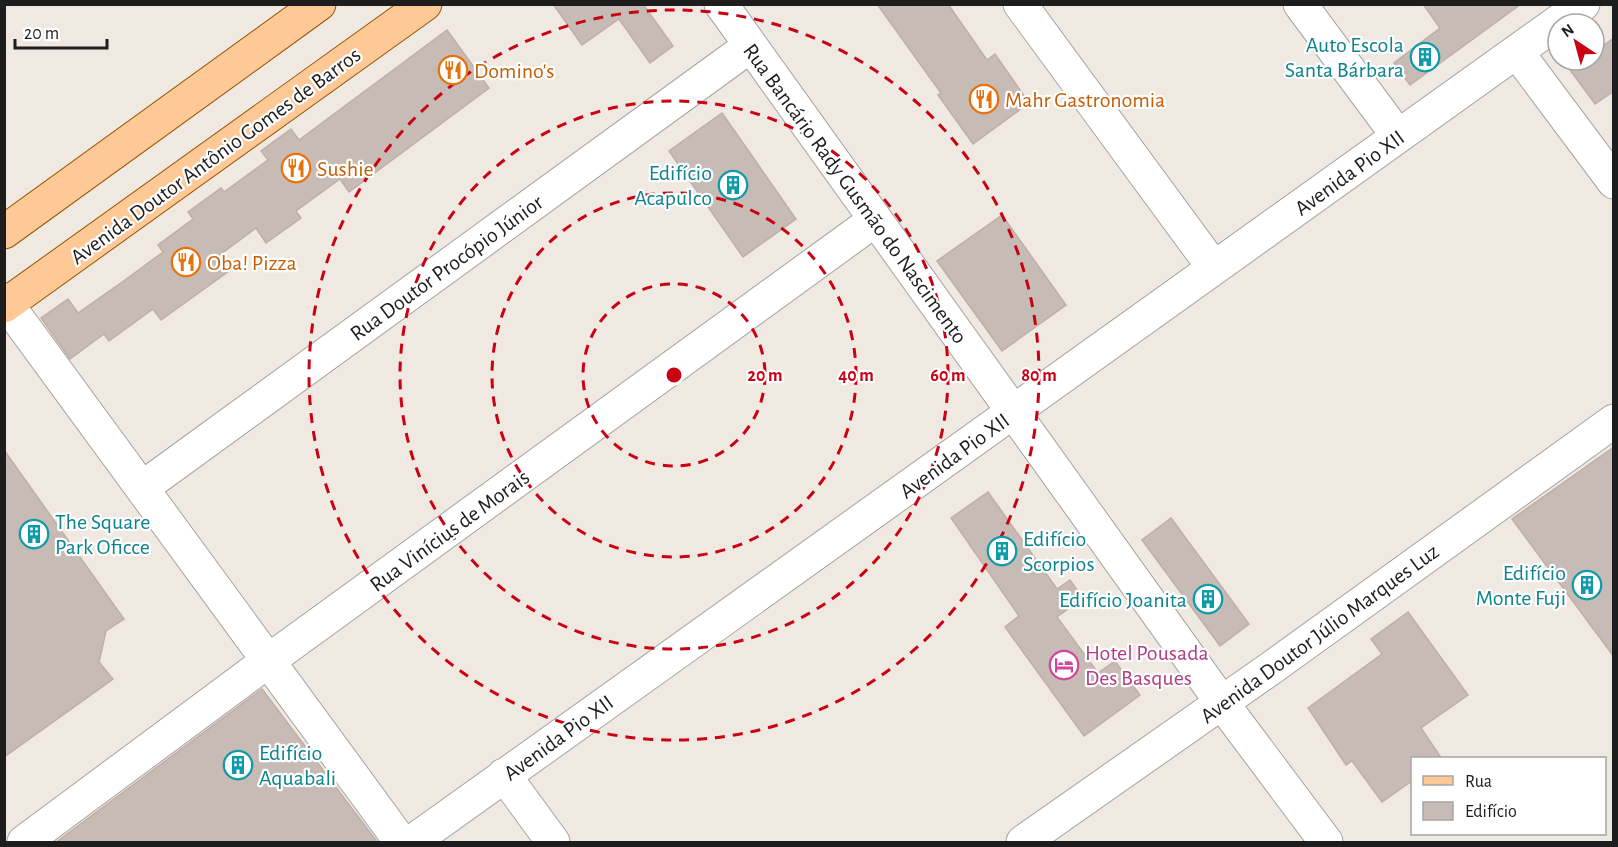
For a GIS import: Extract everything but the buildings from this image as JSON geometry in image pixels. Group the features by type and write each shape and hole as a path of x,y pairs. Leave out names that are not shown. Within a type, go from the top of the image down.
{"main road":[{"path":"4,232 319,4"},
{"name":"Avenida Doutor Antônio Gomes de Barros","path":"5,303 425,4"}],"street":[{"name":"Rua Bancário Rady Gusmão do Nascimento","path":"721,4 1222,703 1326,843"},
{"path":"1020,4 1214,268"},
{"path":"1300,4 1398,136"},
{"name":"Avenida Pio XII","path":"412,843 1517,52 1574,7"},
{"name":"Rua Doutor Procópio Júnior","path":"142,488 750,46"},
{"path":"1517,52 1614,182"},
{"name":"Rua Vinícius de Morais","path":"24,843 268,661 875,220"},
{"path":"5,303 401,843"},
{"name":"Avenida Doutor Júlio Marques Luz","path":"1023,843 1614,421"},
{"path":"504,775 553,843"}],"place":[{"name":"Auto Escola Santa Bárbara","path":"1425,57"},
{"name":"Domino's","path":"453,70"},
{"name":"Mahr Gastronomia","path":"984,99"},
{"name":"Sushie","path":"296,168"},
{"name":"Edifício Acapulco","path":"733,185"},
{"name":"Oba! Pizza","path":"186,262"},
{"name":"The Square Park Oficce","path":"34,534"},
{"name":"Edifício Scorpios","path":"1002,551"},
{"name":"Edifício Monte Fuji","path":"1587,585"},
{"name":"Edifício Joanita","path":"1208,599"},
{"name":"Hotel Pousada Des Basques","path":"1064,665"},
{"name":"Edifício Aquabali","path":"238,765"}]}
